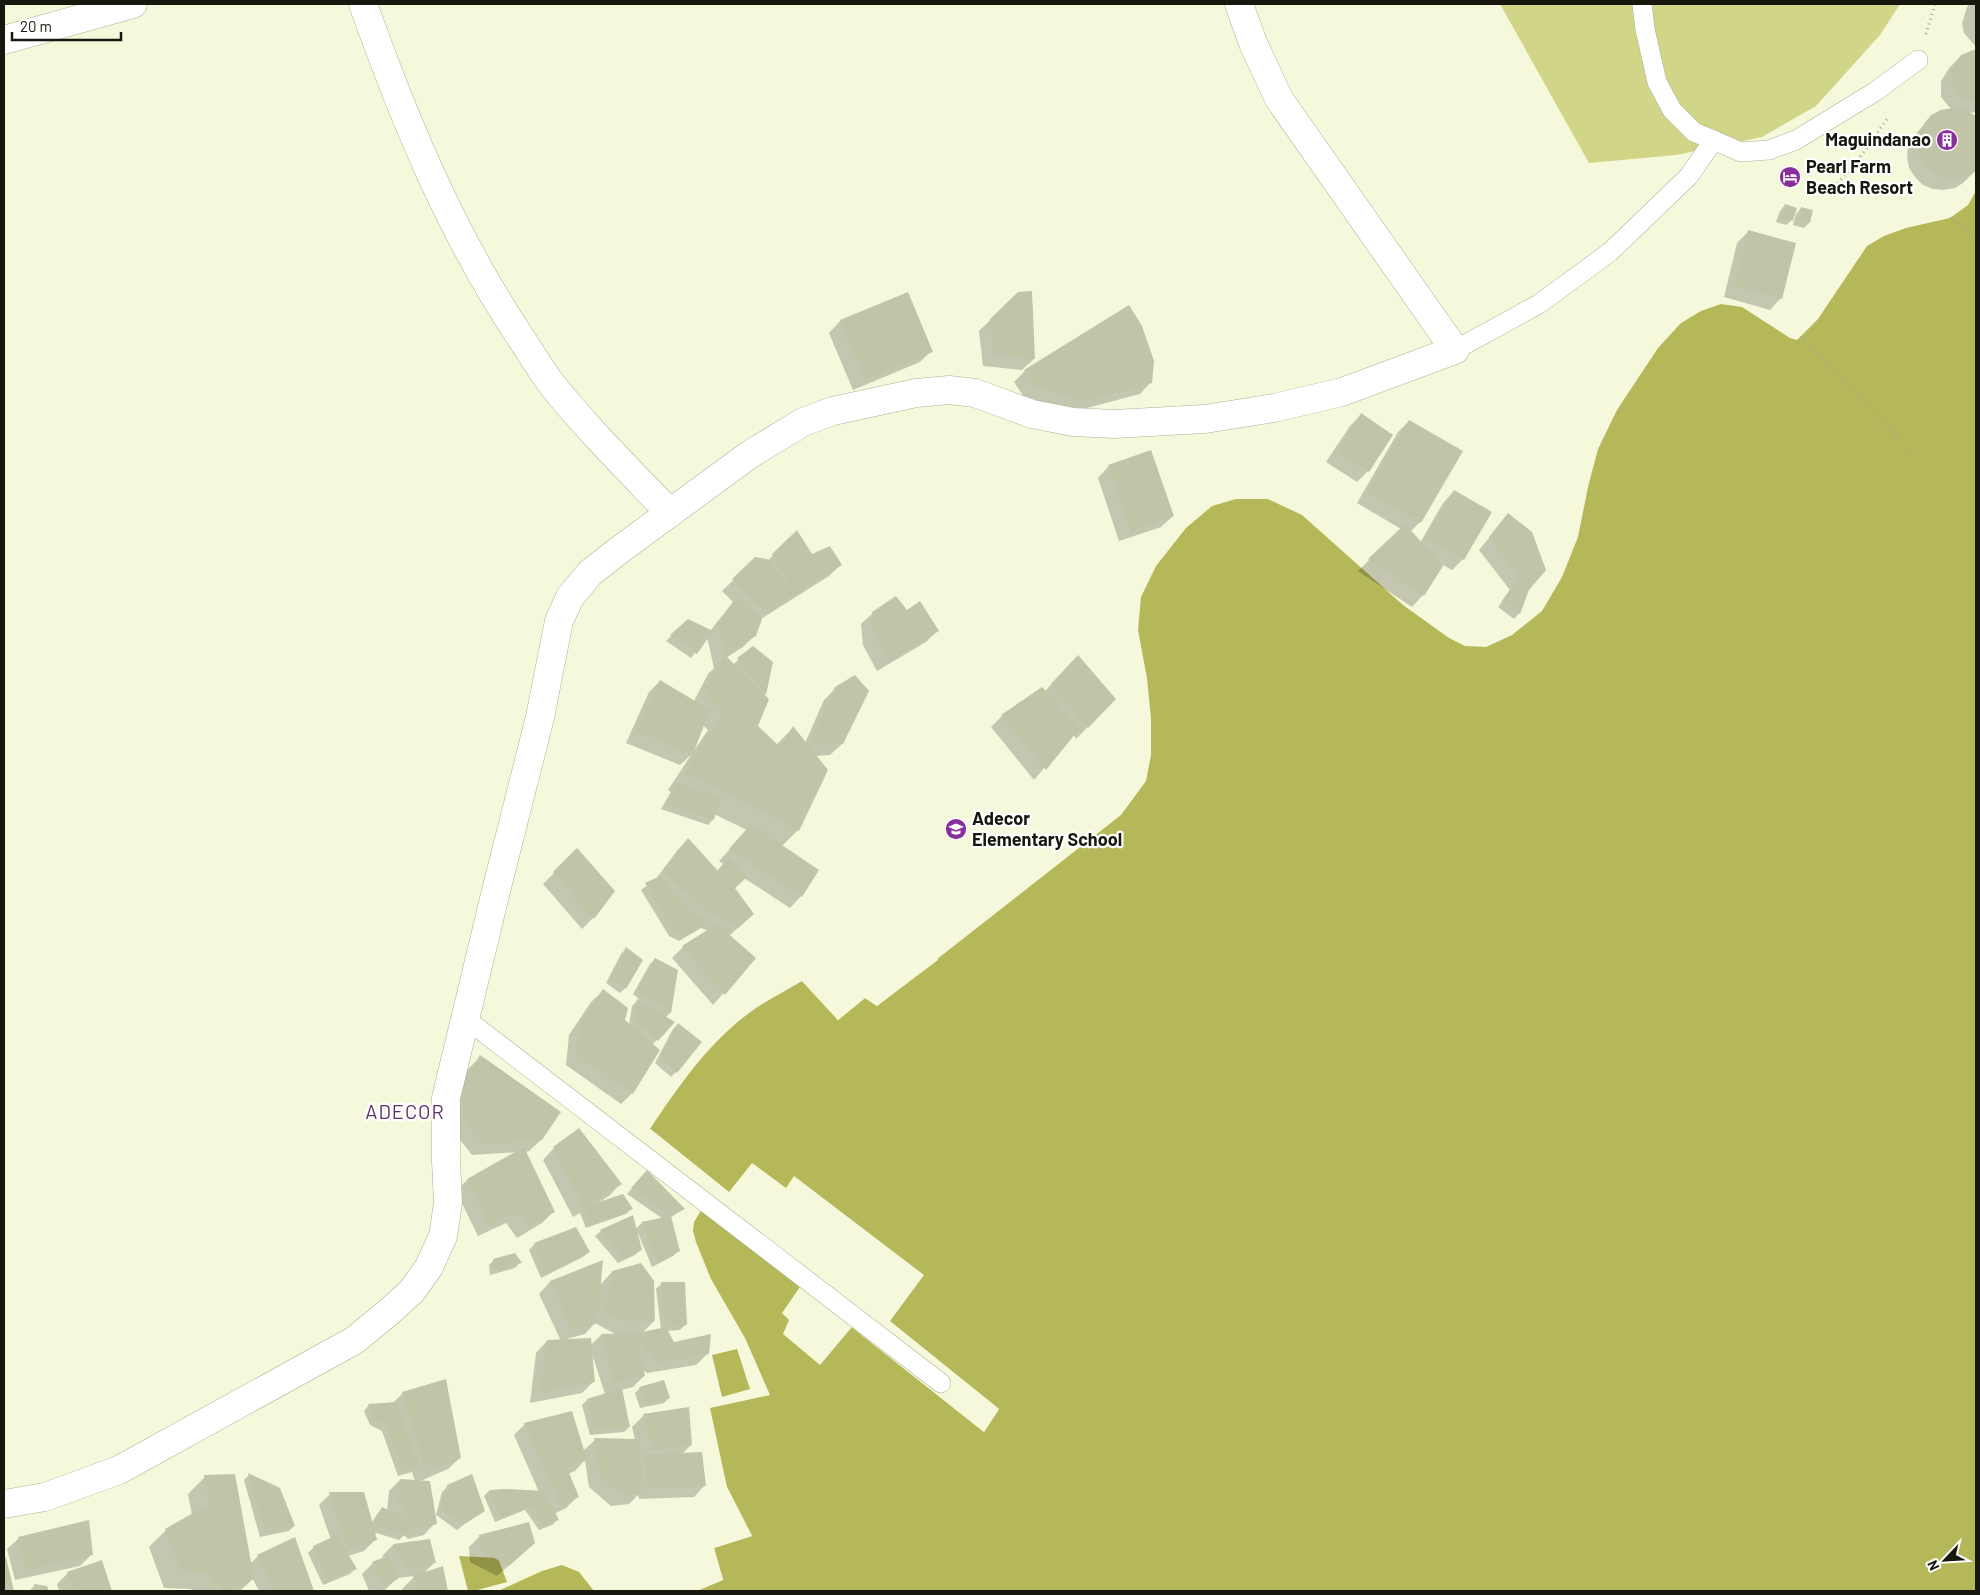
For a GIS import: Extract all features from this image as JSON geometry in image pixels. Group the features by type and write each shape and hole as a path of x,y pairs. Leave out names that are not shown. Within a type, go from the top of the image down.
{"street":[{"path":"4,40 133,4"},
{"path":"363,4 392,83 440,196 491,294 549,380 596,437 670,513"},
{"path":"4,1504 45,1497 119,1470 355,1340 412,1290 429,1267 443,1236 448,1203 446,1098 540,717 559,621 570,596 590,573 749,454 804,422 833,411 916,393 949,390 975,393 1032,414 1073,422 1114,424 1205,419 1274,408 1342,392 1455,350 1279,99 1252,43 1239,4"}],"lane":[{"path":"1642,4 1645,29 1657,82 1672,110 1694,132 1741,152 1769,150 1796,140 1868,96 1918,60"},
{"path":"1455,350 1539,304 1610,252 1689,176 1714,140"},
{"path":"466,1019 942,1383"}],"path":[{"path":"1950,218 1976,236"},
{"path":"1802,337 1916,456"}],"shaded area":[{"path":"1500,4 1900,4 1880,35 1816,106 1762,137 1676,155 1589,163"},
{"path":"1976,191 1976,1591 697,1591 723,1580 714,1548 752,1536 727,1487 710,1408 770,1395 745,1338 711,1279 696,1242 693,1231 694,1222 702,1209 984,1432 999,1409 650,1129 697,1063 740,1020 767,1001 802,981 838,1020 865,998 877,1006 1121,815 1146,781 1151,755 1151,719 1147,678 1138,630 1141,597 1156,566 1186,528 1212,506 1236,499 1268,499 1302,515 1403,605 1449,638 1465,646 1486,647 1512,635 1542,611 1562,577 1578,537 1598,449 1617,410 1658,348 1681,323 1701,311 1721,304 1742,307 1790,338 1797,340 1818,319 1867,246 1884,236 1906,228 1950,218 1968,205"},
{"path":"737,1349 750,1389 722,1397 712,1355"},
{"path":"459,1556 498,1558 507,1582 468,1591"},
{"path":"562,1565 579,1572 594,1591 498,1591 542,1571"}],"pier":[{"path":"937,958 938,960 877,1006 865,998 838,1020 802,981 804,980 838,1017 864,996 877,1003"},
{"path":"648,1127 729,1192 752,1163 786,1188 794,1176 924,1275 890,1321 999,1409 984,1432 852,1327 820,1365 783,1334 789,1320 782,1313 802,1284 983,1429 996,1409 649,1131"},
{"path":"727,1487 752,1536 714,1548 723,1580 695,1591 720,1578 712,1547 748,1535 725,1488"}],"building":[{"path":"1976,49 1976,103 1963,99 1957,93 1952,86 1951,77 1952,69 1961,55"},
{"name":"Maguindanao","path":"1963,109 1976,116 1976,171 1967,177 1955,179 1944,178 1934,174 1920,156 1918,145 1919,134 1931,115 1941,110"},
{"path":"1785,204 1797,208 1793,221 1781,217"},
{"path":"1801,207 1813,210 1810,223 1798,220"},
{"path":"1748,230 1796,243 1782,299 1734,286"},
{"path":"1032,291 1035,359 994,355 990,319 1018,292"},
{"path":"908,292 933,352 865,380 840,320"},
{"path":"1129,305 1142,326 1154,361 1152,383 1084,401 1035,386 1024,370"},
{"path":"1361,413 1393,435 1369,472 1337,451"},
{"path":"1409,420 1463,451 1421,523 1367,492"},
{"path":"1151,450 1174,516 1131,531 1108,465"},
{"path":"1454,490 1492,512 1464,560 1426,538"},
{"path":"1508,513 1532,532 1546,570 1529,590 1520,614 1502,601 1519,576 1489,537"},
{"path":"1405,524 1443,566 1424,596 1368,559"},
{"path":"797,530 812,554 830,546 842,565 795,595 772,554"},
{"path":"755,557 767,559 795,595 766,613 732,579"},
{"path":"737,596 762,619 756,636 725,655 718,624"},
{"path":"896,596 907,610 920,601 939,631 889,661 874,633 872,612"},
{"path":"688,619 713,631 697,654 670,635"},
{"path":"753,646 773,662 766,695 737,658"},
{"path":"725,655 769,699 758,726 780,747 793,726 828,770 799,831 684,773 724,712 705,692"},
{"path":"1078,655 1116,699 1088,728 1051,684"},
{"path":"855,675 869,691 843,744 808,746 835,687"},
{"path":"660,680 710,710 693,754 636,731"},
{"path":"1042,687 1080,728 1046,770 1001,715"},
{"path":"677,783 720,798 714,820 665,803"},
{"path":"751,824 819,870 802,897 729,849"},
{"path":"688,838 719,872 729,857 747,877 735,888 754,914 738,928 710,915 663,870"},
{"path":"577,848 615,891 594,919 553,872"},
{"path":"660,876 684,904 707,924 685,937 675,931 645,883"},
{"path":"717,924 756,958 725,995 682,946"},
{"path":"626,947 643,960 626,989 610,977"},
{"path":"655,958 678,970 671,1013 637,989"},
{"path":"603,989 628,1008 625,1020 660,1050 633,1094 576,1054 580,1023"},
{"path":"637,999 675,1022 658,1041 634,1019"},
{"path":"678,1023 702,1042 677,1073 659,1057"},
{"path":"480,1055 561,1112 542,1140 483,1144 464,1119 461,1087"},
{"path":"579,1128 622,1184 584,1207 553,1147"},
{"path":"524,1147 555,1212 528,1227 518,1213 489,1226 467,1179"},
{"path":"647,1170 685,1209 671,1216 631,1188"},
{"path":"623,1194 633,1209 591,1224 584,1207"},
{"path":"633,1215 642,1250 624,1259 600,1230"},
{"path":"671,1216 680,1251 658,1263 641,1222"},
{"path":"576,1227 590,1252 546,1274 534,1243"},
{"path":"515,1253 522,1263 494,1271 493,1259"},
{"path":"603,1260 597,1323 572,1330 550,1281"},
{"path":"641,1263 654,1281 655,1321 624,1321 605,1312 612,1271"},
{"path":"661,1282 685,1282 687,1325 666,1327"},
{"path":"666,1327 674,1342 711,1334 709,1354 659,1363 652,1358 637,1333"},
{"path":"637,1333 645,1376 615,1383 601,1334"},
{"path":"591,1338 595,1382 540,1392 547,1340"},
{"path":"446,1379 461,1458 427,1472 402,1392"},
{"path":"664,1380 670,1398 646,1404 639,1387"},
{"path":"622,1388 630,1427 595,1430 587,1399"},
{"path":"396,1402 419,1467 403,1471 387,1425 375,1420 368,1404"},
{"path":"689,1407 692,1445 652,1450 643,1414"},
{"path":"572,1411 587,1460 567,1468 579,1497 561,1506 524,1423"},
{"path":"594,1438 636,1439 641,1450 641,1494 622,1495 600,1475"},
{"path":"702,1452 706,1486 650,1488 643,1455"},
{"path":"248,1473 280,1488 295,1526 265,1532"},
{"path":"235,1474 254,1579 228,1591 223,1591 208,1573 181,1572 165,1529 209,1504 204,1475"},
{"path":"472,1474 485,1511 463,1525 441,1510 447,1485"},
{"path":"400,1479 430,1481 437,1524 420,1528 398,1503"},
{"path":"489,1490 544,1491 559,1520 544,1525 531,1506 500,1517"},
{"path":"329,1492 364,1492 377,1540 349,1550"},
{"path":"382,1507 416,1524 405,1536 373,1524"},
{"path":"89,1520 93,1555 26,1570 18,1537"},
{"path":"529,1522 535,1543 509,1566 481,1551 479,1535"},
{"path":"337,1535 357,1569 329,1581 313,1546"},
{"path":"295,1537 314,1591 276,1591 257,1555"},
{"path":"430,1539 436,1563 409,1569 393,1544"},
{"path":"390,1555 398,1579 384,1587 372,1562"},
{"path":"6,1557 14,1591 4,1591 4,1559"},
{"path":"102,1560 112,1591 74,1591 67,1572"},
{"path":"443,1566 448,1591 417,1591 413,1576"},
{"path":"34,1584 47,1586 49,1591 34,1591"}],"place":[{"name":"Maguindanao","path":"1947,140"},
{"name":"Pearl Farm Beach Resort","path":"1790,177"},
{"name":"Adecor Elementary School","path":"956,829"}],"district":[{"name":"ADECOR","path":"405,1112"}]}
